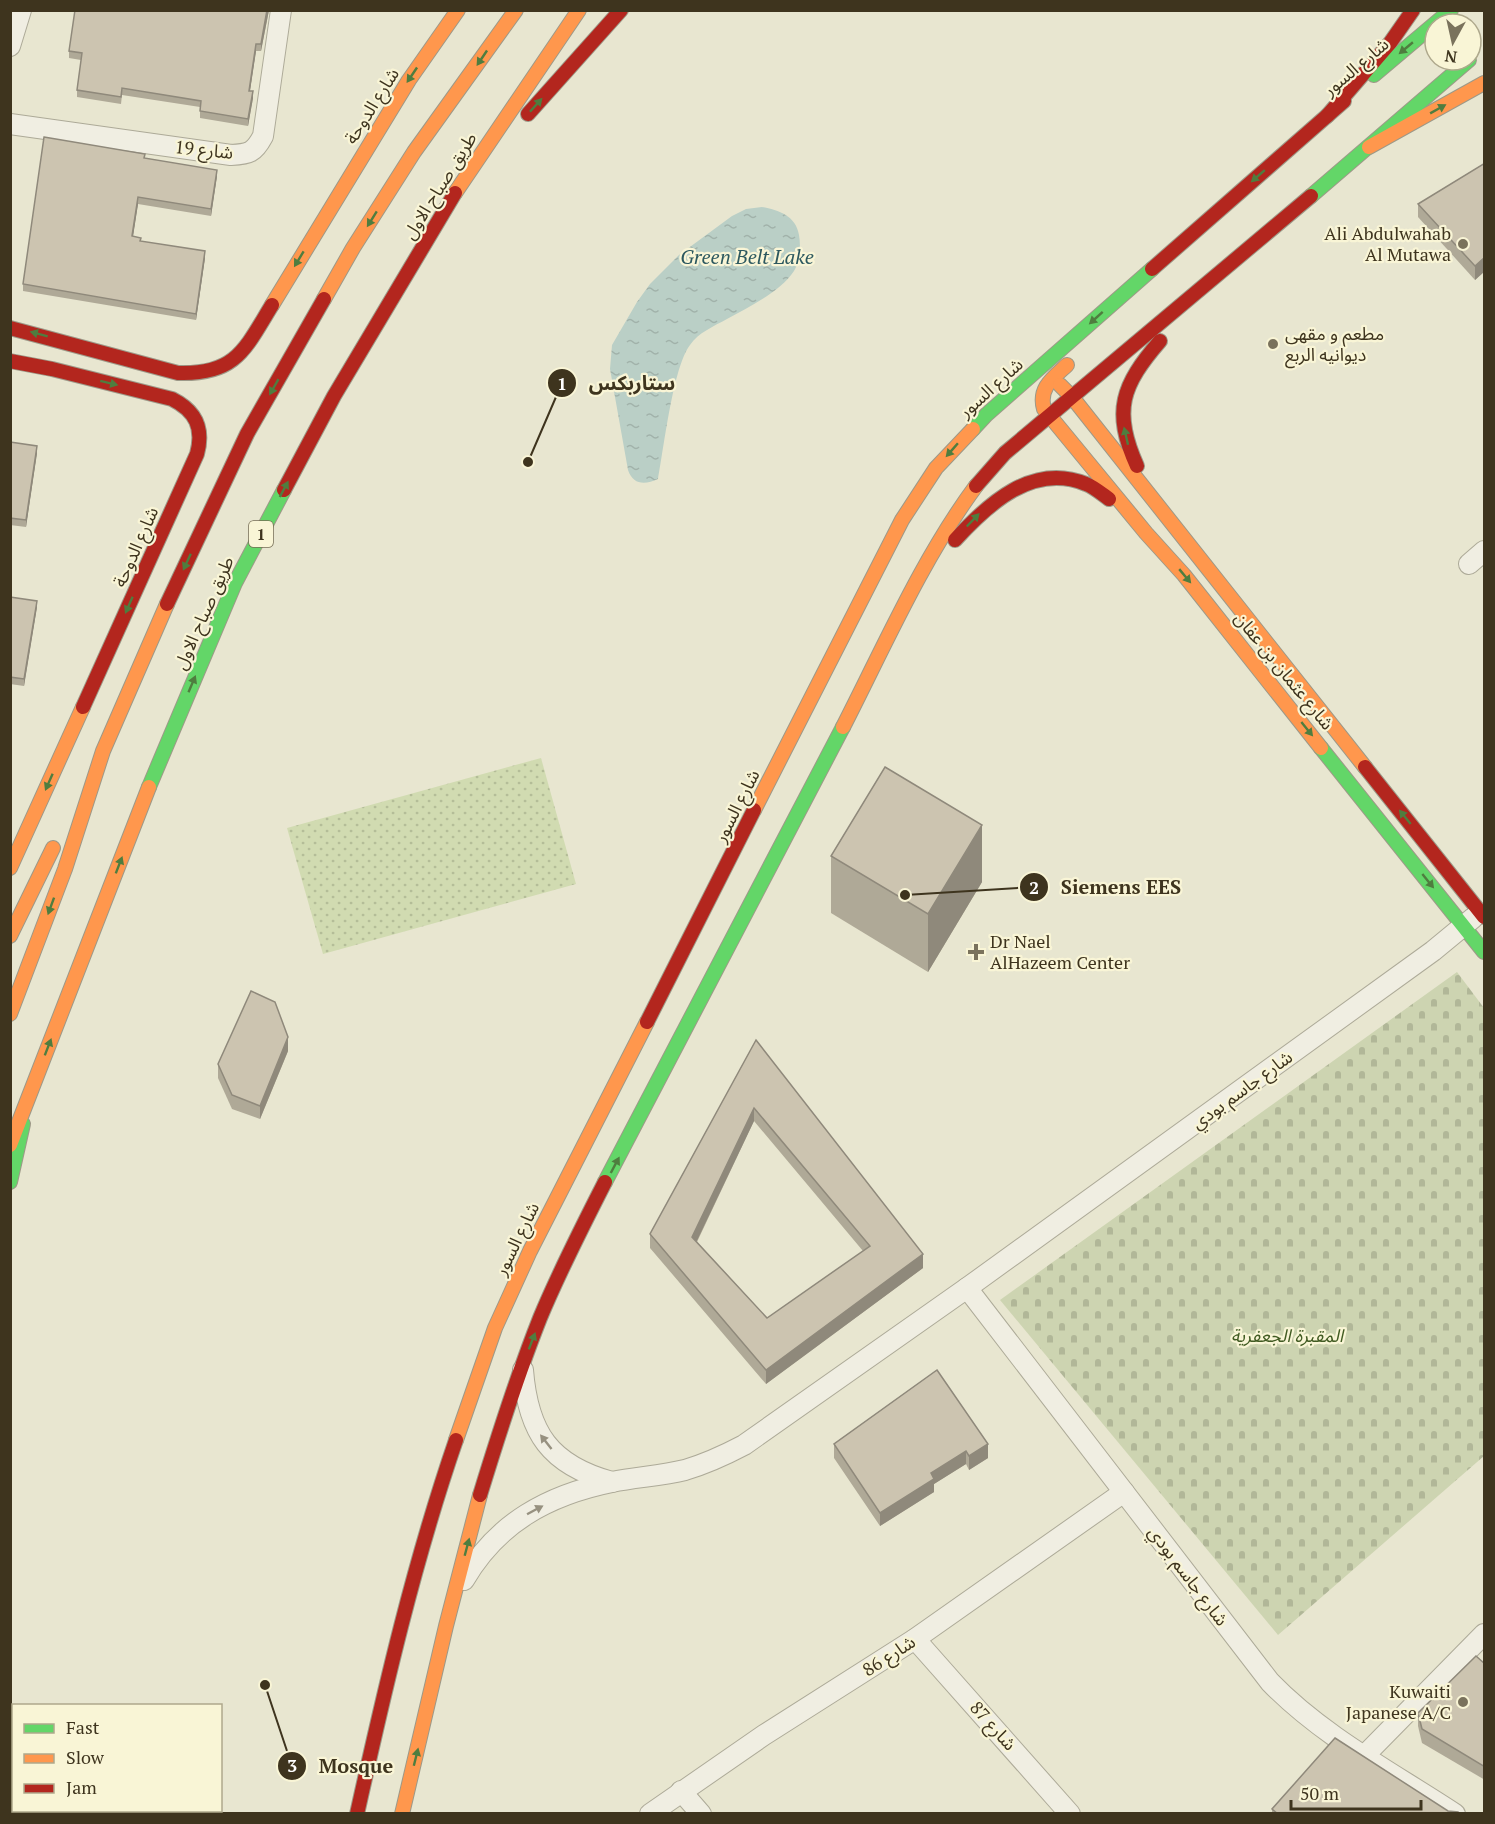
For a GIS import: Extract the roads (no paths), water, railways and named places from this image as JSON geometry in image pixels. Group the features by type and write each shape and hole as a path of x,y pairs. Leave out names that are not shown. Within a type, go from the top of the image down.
{"main road":[{"name":"شارع الدوحة","path":"10,328 178,374 212,371 230,363 238,357 409,80 458,10"},
{"name":"طريق صباح الاول","path":"10,1014 65,869 103,751 163,614 247,434 353,248 414,152 516,10"},
{"name":"طريق صباح الاول","path":"10,1145 162,754 235,583 334,396 465,177 579,10"},
{"path":"465,177 523,120 621,10"},
{"path":"1327,116 1390,43 1413,10"},
{"name":"شارع السور","path":"357,1814 394,1649 440,1486 495,1328 526,1260 902,520 945,458 986,415 1152,268 1451,10"},
{"path":"402,1814 454,1598 495,1447 523,1364 557,1281 919,579 953,518 986,472 1005,453 1228,267 1456,72"},
{"path":"1368,147 1485,83"},
{"path":"414,152 442,88"},
{"path":"1172,525 1132,457 1124,430 1124,402 1131,380 1142,361 1228,267"},
{"path":"1109,325 1152,268"},
{"path":"52,369 60,369 67,365 71,358 71,349 66,343"},
{"path":"1050,416 1041,399 1043,390 1078,355"},
{"name":"شارع الدوحة","path":"10,361 52,369 182,403 196,417 201,439 197,454 10,868"},
{"path":"1011,393 1030,382 1042,379 1051,380"},
{"name":"شارع عثمان بن عفان","path":"1051,380 1062,386 1072,397 1483,912"},
{"name":"شارع عثمان بن عفان","path":"1050,416 1146,533 1184,575 1485,952"},
{"path":"919,579 978,514 995,500 1013,488 1043,478 1062,477 1088,484 1105,496 1146,533"},
{"path":"10,936 103,751"},
{"path":"10,1182 27,1101"}],"street":[{"path":"10,46 21,10"},
{"name":"شارع 19","path":"10,124 231,155 247,154 257,147 262,136 281,10"},
{"path":"1469,564 1485,551"},
{"name":"شارع جاسم بودي","path":"454,1598 481,1554 511,1524 558,1499 612,1482 686,1470 733,1450 967,1288 1434,951 1483,912"},
{"name":"شارع جاسم بودي","path":"967,1288 1270,1682 1302,1713 1326,1731 1455,1814"},
{"name":"شارع جاسم بودي","path":"523,1364 527,1402 531,1416 543,1439 561,1460 582,1472 612,1482"},
{"name":"شارع 86","path":"650,1814 764,1735 915,1640 1124,1492"},
{"path":"1365,1755 1485,1634"},
{"name":"شارع 87","path":"915,1640 1070,1814"},
{"path":"681,1791 701,1814"}],"water":[{"name":"Green Belt Lake","path":"762,207 786,215 797,228 800,244 796,267 781,286 707,330 690,345 684,356 674,389 658,479 644,483 636,481 628,470 610,369 612,345 650,284 679,255 732,216 746,209"}],"place":[{"name":"Ali Abdulwahab Al Mutawa","path":"1463,244"},
{"name":"مطعم و مقهى ديوانيه الربع","path":"1273,344"},
{"name":"ستاربكس","path":"528,462"},
{"name":"Siemens EES","path":"905,895"},
{"name":"Dr Nael AlHazeem Center","path":"976,952"},
{"name":"Mosque","path":"265,1685"},
{"name":"Kuwaiti Japanese A/C","path":"1463,1702"}],"park label":[{"name":"المقبرة الجعفرية","path":"1287,1336"}]}
